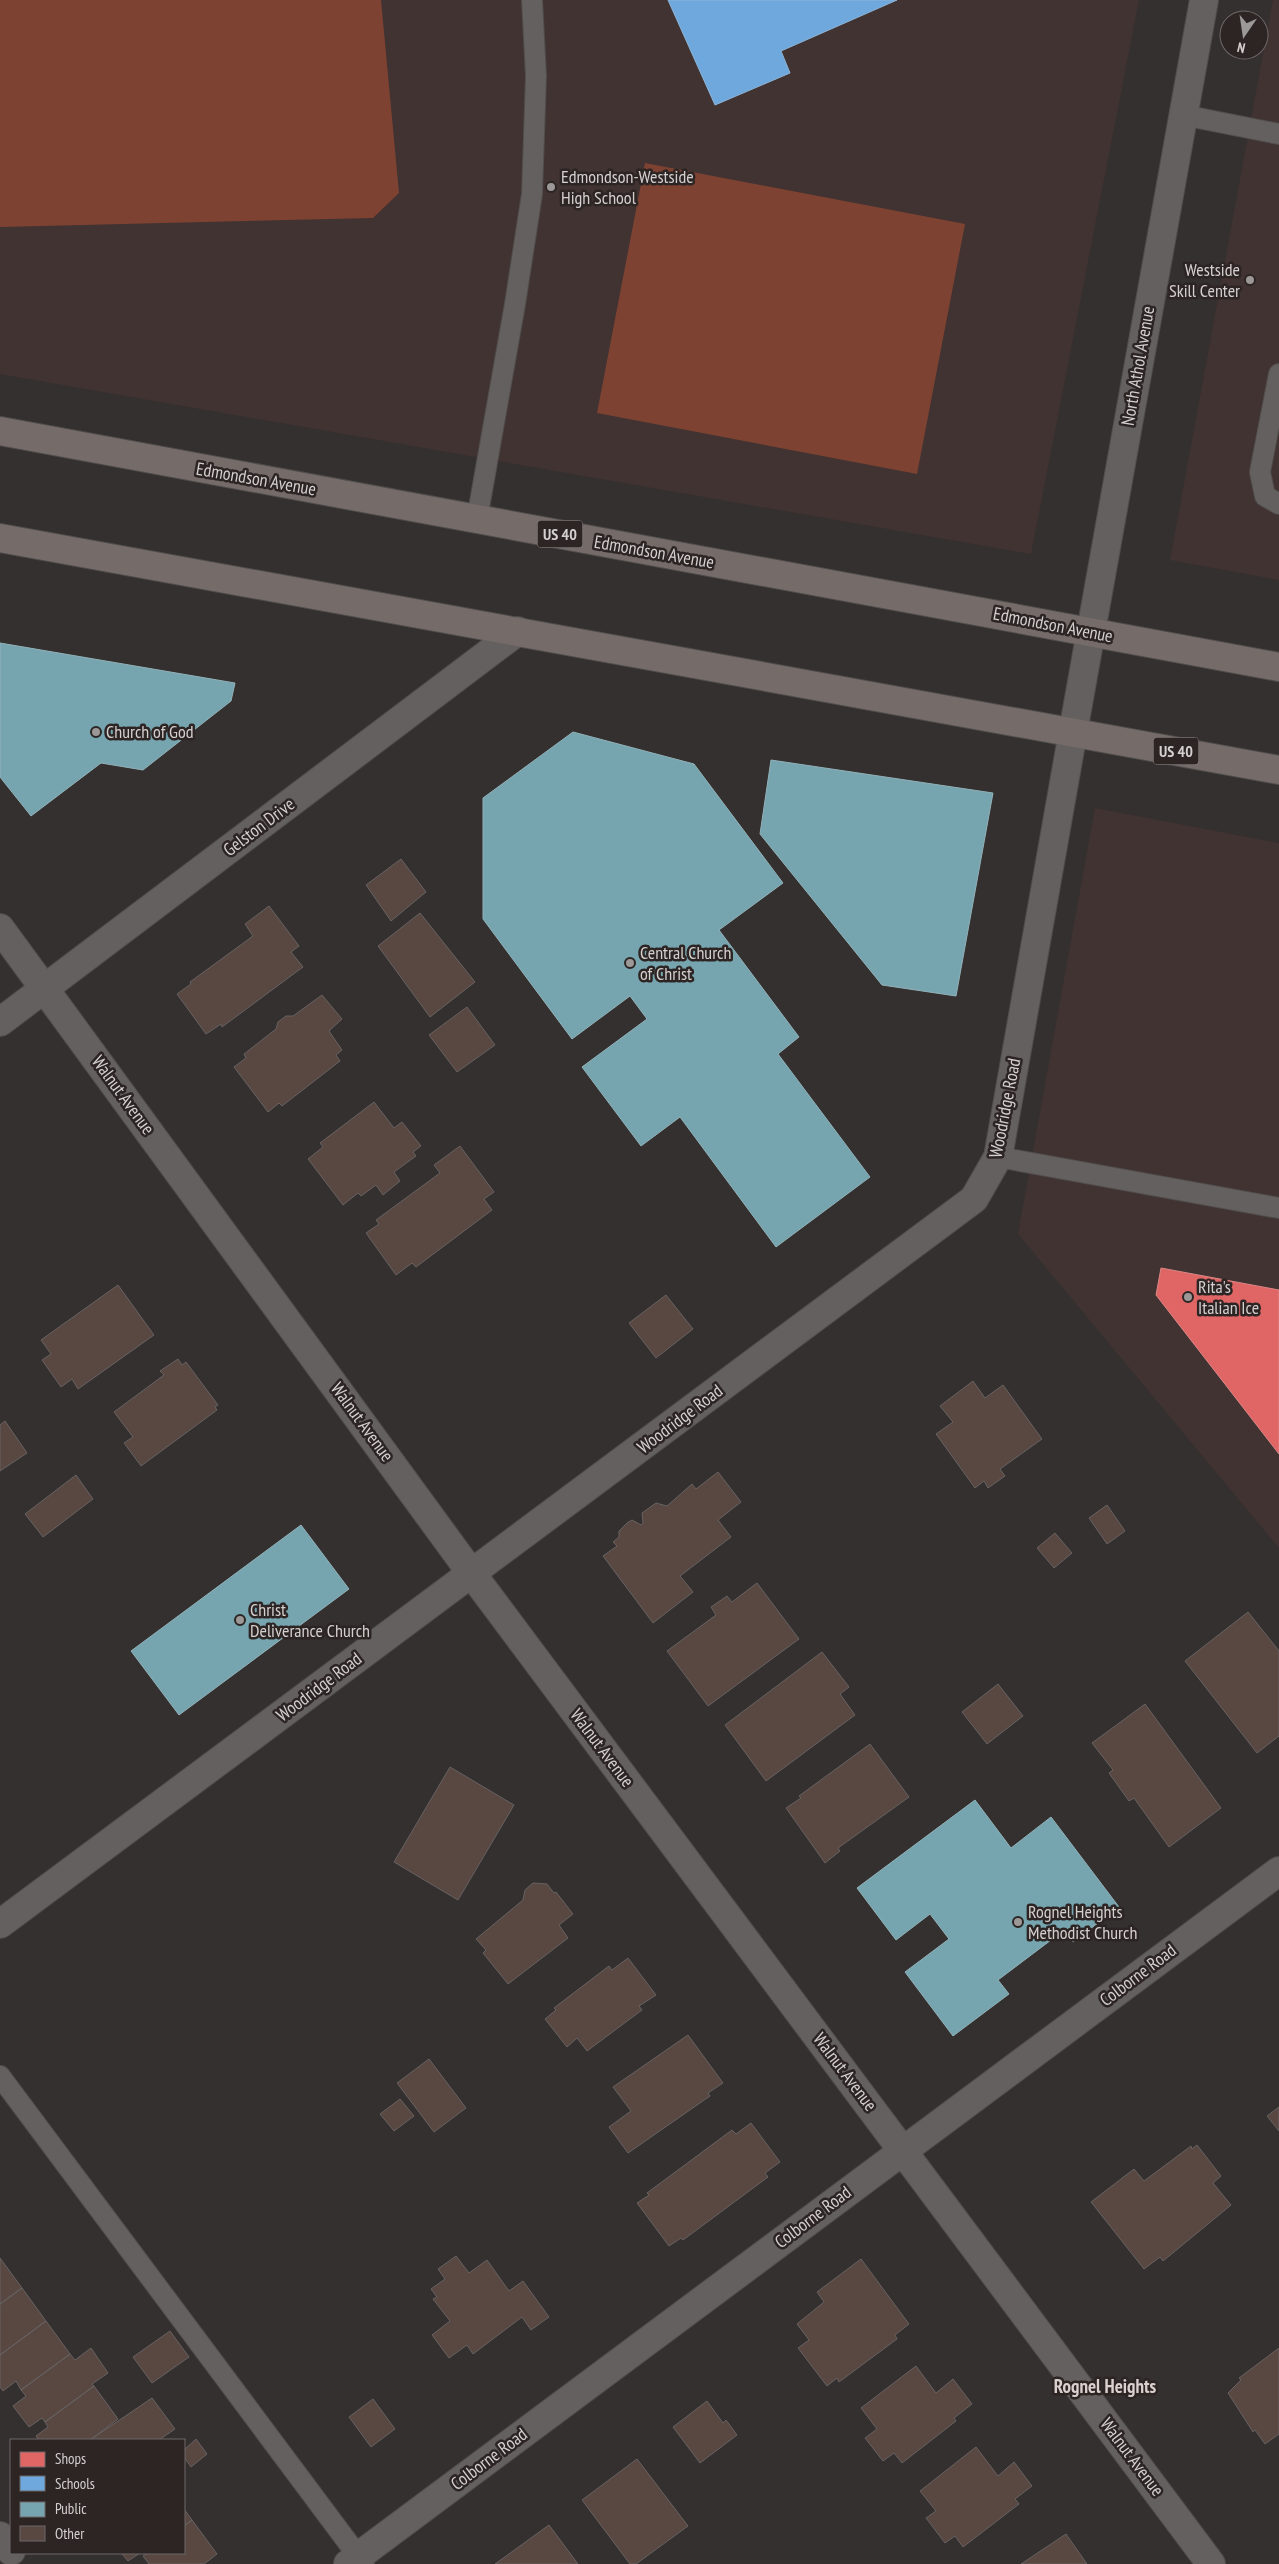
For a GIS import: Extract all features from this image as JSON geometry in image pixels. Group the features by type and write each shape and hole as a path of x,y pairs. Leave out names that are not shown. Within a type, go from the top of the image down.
{"main road":[{"name":"Edmondson Avenue","path":"0,432 1279,667"},
{"name":"US 40","path":"0,538 1279,770"}],"street":[{"name":"North Athol Avenue","path":"1072,732 1204,0"},
{"name":"Gelston Drive","path":"0,1022 518,631"},
{"name":"Woodridge Road","path":"0,1924 974,1199 998,1157 1072,732"},
{"name":"Walnut Avenue","path":"0,928 472,1574 904,2150 1211,2564"},
{"name":"Colborne Road","path":"357,2561 1279,1870"},
{"path":"0,2536 10,2549"}],"lane":[{"path":"477,519 515,304 532,194 536,76 532,0"},
{"path":"1183,116 1279,134"},
{"path":"1279,374 1260,472 1265,496 1279,504"},
{"path":"998,1157 1279,1208"},
{"path":"0,2076 357,2561"}],"shaded area":[{"name":"Edmondson-Westside High School","path":"0,0 1139,0 1031,554 0,374"},
{"path":"0,0 381,0 399,193 373,218 0,227"},
{"name":"Westside Skill Center","path":"1273,0 1279,0 1279,580 1170,560 1262,60 1269,60 1269,22"},
{"path":"645,163 965,224 917,474 597,413"},
{"path":"1095,808 1279,843 1279,1548 1018,1234"}],"building: Shops":[{"path":"1161,1268 1279,1290 1279,1454 1156,1295"}],"building: Schools":[{"path":"668,0 897,0 781,51 790,73 715,105"}],"building: Public":[{"name":"Church of God","path":"0,643 235,683 231,701 143,770 101,763 31,816 0,777"},
{"name":"Central Church of Christ","path":"573,732 694,764 783,883 719,930 799,1037 778,1054 870,1177 776,1247 680,1117 641,1146 582,1067 647,1019 630,996 572,1039 483,919 483,798"},
{"path":"771,760 993,793 956,996 882,985 760,834"},
{"name":"Christ Deliverance Church","path":"301,1525 349,1589 179,1715 131,1651"},
{"name":"Rognel Heights Methodist Church","path":"975,1800 1011,1848 1051,1817 1119,1907 1073,1942 1063,1931 998,1980 1009,1994 953,2036 905,1972 949,1939 930,1914 896,1940 857,1888"}],"building: Other":[{"path":"401,859 426,892 391,921 366,885"},
{"path":"269,906 299,946 291,952 303,967 222,1027 221,1024 206,1034 177,994 191,984 190,982 253,936 245,924"},
{"path":"420,913 475,982 430,1017 378,946"},
{"path":"322,995 342,1019 329,1031 342,1050 336,1055 340,1061 282,1106 279,1103 268,1112 234,1067 246,1058 244,1054 276,1029 278,1022 286,1016 293,1016"},
{"path":"467,1007 495,1045 457,1072 429,1035"},
{"path":"374,1102 394,1128 402,1122 421,1146 413,1152 416,1156 394,1172 400,1181 383,1195 376,1185 361,1196 358,1193 343,1205 308,1159 323,1147 320,1143"},
{"path":"460,1146 494,1192 484,1199 492,1210 416,1267 412,1263 396,1275 366,1233 379,1224 376,1220 440,1173 434,1165"},
{"path":"118,1285 154,1335 78,1389 72,1379 61,1387 42,1360 51,1354 41,1340"},
{"path":"666,1295 693,1329 656,1358 629,1323"},
{"path":"178,1359 182,1365 186,1362 218,1405 215,1407 217,1410 141,1466 124,1443 133,1437 114,1412 164,1375 160,1371"},
{"path":"973,1381 985,1398 1003,1385 1042,1439 1000,1469 1005,1476 988,1488 984,1481 975,1488 936,1434 953,1422 940,1406"},
{"path":"5,1421 27,1453 0,1471 0,1425"},
{"path":"718,1472 741,1502 718,1520 731,1537 680,1576 693,1592 653,1623 603,1556 617,1546 613,1542 619,1537 619,1531 627,1523 632,1520 641,1525 643,1523 642,1513 656,1503 667,1506 692,1484 696,1489"},
{"path":"76,1475 93,1499 43,1537 25,1514"},
{"path":"1107,1505 1125,1531 1107,1544 1089,1518"},
{"path":"1055,1533 1072,1553 1054,1568 1037,1548"},
{"path":"757,1583 799,1639 708,1706 667,1651 716,1615 711,1607 727,1596 732,1602"},
{"path":"1248,1612 1279,1651 1279,1736 1257,1753 1185,1661"},
{"path":"822,1652 849,1687 840,1694 855,1715 766,1781 725,1725"},
{"path":"998,1684 1023,1716 987,1744 962,1712"},
{"path":"1145,1704 1221,1808 1169,1847 1134,1798 1129,1801 1109,1773 1113,1770 1092,1743"},
{"path":"870,1744 909,1797 838,1848 840,1851 825,1863 786,1808 801,1798 799,1796"},
{"path":"450,1767 514,1805 458,1900 394,1862"},
{"path":"533,1883 547,1884 554,1893 556,1892 573,1914 559,1925 568,1938 508,1984 483,1953 486,1950 476,1939 523,1900 525,1890"},
{"path":"628,1958 656,1995 639,2006 642,2010 587,2051 577,2038 567,2047 545,2019 556,2010 554,2008 609,1966 612,1970"},
{"path":"688,2035 723,2083 708,2093 710,2096 628,2153 609,2127 631,2111 613,2087"},
{"path":"429,2059 466,2108 434,2132 397,2083"},
{"path":"400,2099 414,2116 394,2131 380,2114"},
{"path":"1279,2107 1279,2131 1267,2116"},
{"path":"751,2123 780,2162 765,2173 768,2177 683,2240 681,2238 669,2246 637,2203 649,2195 647,2193 732,2130 736,2134"},
{"path":"1197,2145 1221,2176 1213,2183 1231,2205 1163,2261 1160,2257 1144,2269 1091,2202 1134,2169 1144,2181 1191,2146 1192,2149"},
{"path":"456,2256 469,2273 487,2260 509,2291 523,2281 549,2317 531,2330 522,2317 473,2354 467,2345 449,2358 432,2335 450,2321 433,2299 437,2297 431,2289 445,2279 438,2269"},
{"path":"0,2258 22,2288 0,2304"},
{"path":"861,2259 909,2324 895,2335 897,2339 839,2382 837,2378 827,2386 798,2348 809,2340 797,2324 824,2302 817,2292"},
{"path":"22,2288 46,2321 0,2355 0,2304"},
{"path":"46,2321 70,2354 21,2390 16,2381 3,2391 0,2387 0,2355"},
{"path":"170,2331 189,2357 152,2383 133,2357"},
{"path":"91,2348 108,2373 92,2384 94,2386 45,2422 42,2418 29,2427 13,2406 26,2396 21,2390 70,2354 75,2360"},
{"path":"1279,2348 1279,2434 1265,2444 1255,2430 1253,2432 1228,2393 1241,2380 1239,2378"},
{"path":"916,2366 936,2393 953,2379 972,2404 954,2418 956,2421 902,2463 894,2453 883,2461 865,2438 877,2429 861,2408"},
{"path":"94,2386 118,2419 91,2439 38,2439 36,2436 48,2427 45,2422"},
{"path":"152,2398 175,2429 160,2439 91,2439"},
{"path":"373,2399 395,2429 371,2447 349,2417"},
{"path":"707,2401 723,2423 726,2420 737,2435 700,2463 673,2427"},
{"path":"196,2439 207,2454 191,2467 185,2458 185,2449"},
{"path":"976,2447 998,2476 1014,2462 1032,2486 1015,2499 1019,2504 963,2547 955,2536 945,2543 926,2518 936,2511 920,2491"},
{"path":"637,2459 688,2526 636,2564 630,2564 582,2500"},
{"path":"185,2510 192,2520 185,2525"},
{"path":"192,2520 217,2554 204,2564 149,2564 143,2556 146,2554 185,2554 185,2525"},
{"path":"549,2525 578,2564 495,2564"},
{"path":"1066,2534 1087,2564 1021,2564"},
{"path":"122,2554 138,2554 128,2561"}],"place":[{"name":"Edmondson-Westside High School","path":"551,187"},
{"name":"Westside Skill Center","path":"1250,280"},
{"name":"Church of God","path":"96,732"},
{"name":"Central Church of Christ","path":"630,963"},
{"name":"Rita's Italian Ice","path":"1188,1297"},
{"name":"Christ Deliverance Church","path":"240,1620"},
{"name":"Rognel Heights Methodist Church","path":"1018,1922"}],"district":[{"name":"Rognel Heights","path":"1105,2386"}]}
